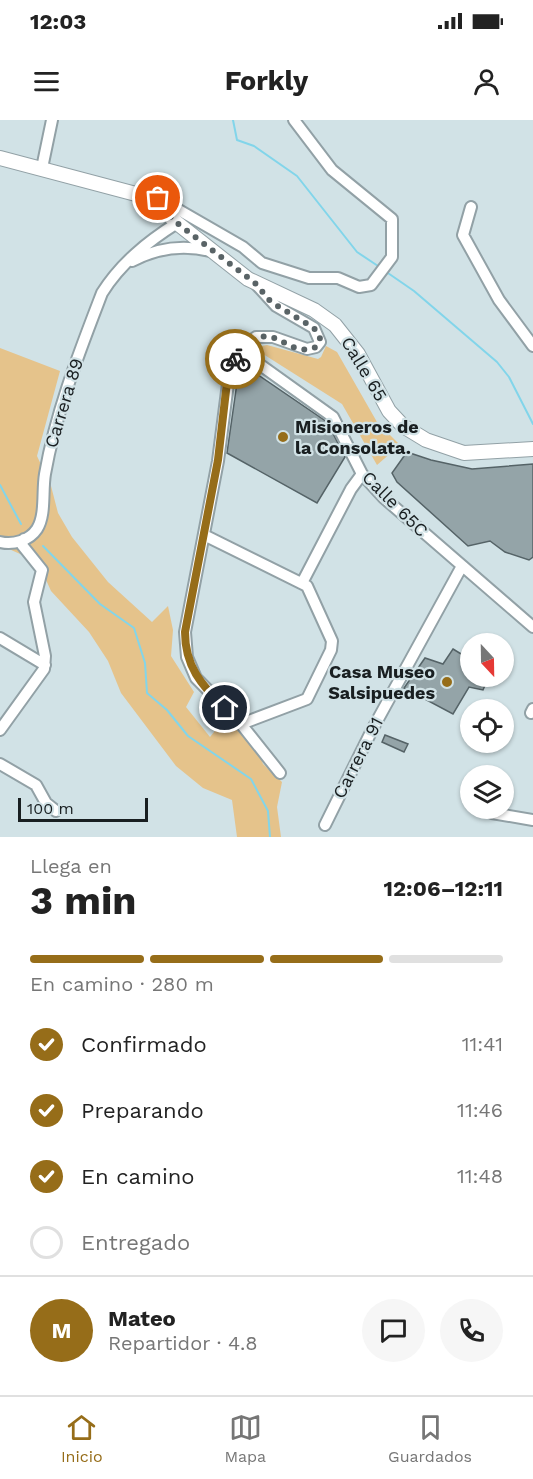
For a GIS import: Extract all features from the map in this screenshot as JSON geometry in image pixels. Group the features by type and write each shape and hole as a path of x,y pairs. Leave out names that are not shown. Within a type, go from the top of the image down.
{"main road":[{"name":"Calle 65","path":"0,158 152,198 177,223 255,283 314,310 335,326 358,354 389,411 398,421 418,435 464,453 533,448"}],"street":[{"path":"42,168 52,120"},
{"name":"Calle 65","path":"152,198 158,198 225,236 262,263 309,278 338,278 362,287 370,285 390,261 394,241 391,216 332,170 294,120"},
{"path":"471,207 463,235 499,300 533,346"},
{"name":"Carrera 89","path":"24,539 34,532 41,518 43,484 50,445 76,361 102,293 119,269 156,236 177,223"},
{"name":"Carrera 89","path":"119,269 142,256 168,248 198,248 213,252"},
{"path":"255,283 276,306 314,328 320,342 316,347 307,349 273,337 252,339 230,368 218,460 186,626 188,657 199,682 241,724 280,773"},
{"name":"Calle 65C","path":"241,351 333,417 362,474 394,509 533,627"},
{"path":"302,583 351,489 362,474"},
{"path":"204,535 302,583 313,596 332,647 305,701 241,724"},
{"path":"0,542 14,543 24,539"},
{"path":"0,730 33,687 45,665 34,602 42,570 22,545 24,539"},
{"name":"Carrera 91","path":"325,825 426,627 462,566"},
{"path":"0,638 45,665"},
{"path":"0,764 36,785 46,803 56,811"},
{"path":"514,817 533,820"}],"shaded area":[{"path":"267,345 318,359 326,346 337,352 377,422 400,445 377,465 342,404 263,354 262,346"},
{"path":"0,348 60,371 37,456 51,486 58,513 72,537 108,582 152,622 168,606 173,630 171,656 194,692 186,707 210,737 222,722 255,740 263,764 282,782 277,807 281,837 237,837 232,800 203,788 176,766 121,693 108,661 89,632 51,591 38,562 0,545"}],"building":[{"name":"Misioneros de la Consolata.","path":"242,364 327,422 345,457 317,503 227,453 239,369"},
{"path":"407,452 472,469 533,464 533,557 529,560 505,552 490,541 468,546 397,482 392,473"},
{"name":"Casa Museo Salsipuedes","path":"453,649 460,653 460,687 469,687 453,714 404,688 425,658 443,664"},
{"name":"Casa Museo Salsipuedes","path":"469,687 484,687 483,690"},
{"path":"385,735 408,744 404,752 382,742"}],"waterway":[{"path":"233,120 237,140 254,146 297,176 357,252 381,268"},
{"path":"385,271 414,291 497,362 509,377 533,424"},
{"path":"0,485 21,524"},
{"path":"43,546 100,604 134,628 145,663 147,693 167,710 188,736 251,779 268,811 270,837"}],"way so far":[{"path":"158,198 152,198 177,223 255,283 266,298 276,306 314,328 320,338 316,347 310,349 273,337 256,337 235,359"}],"place":[{"name":"Misioneros de la Consolata.","path":"283,437"},
{"name":"Casa Museo Salsipuedes","path":"447,682"}],"route":[{"path":"225,708 196,678 188,657 185,632 218,460 227,382 235,359"}]}
